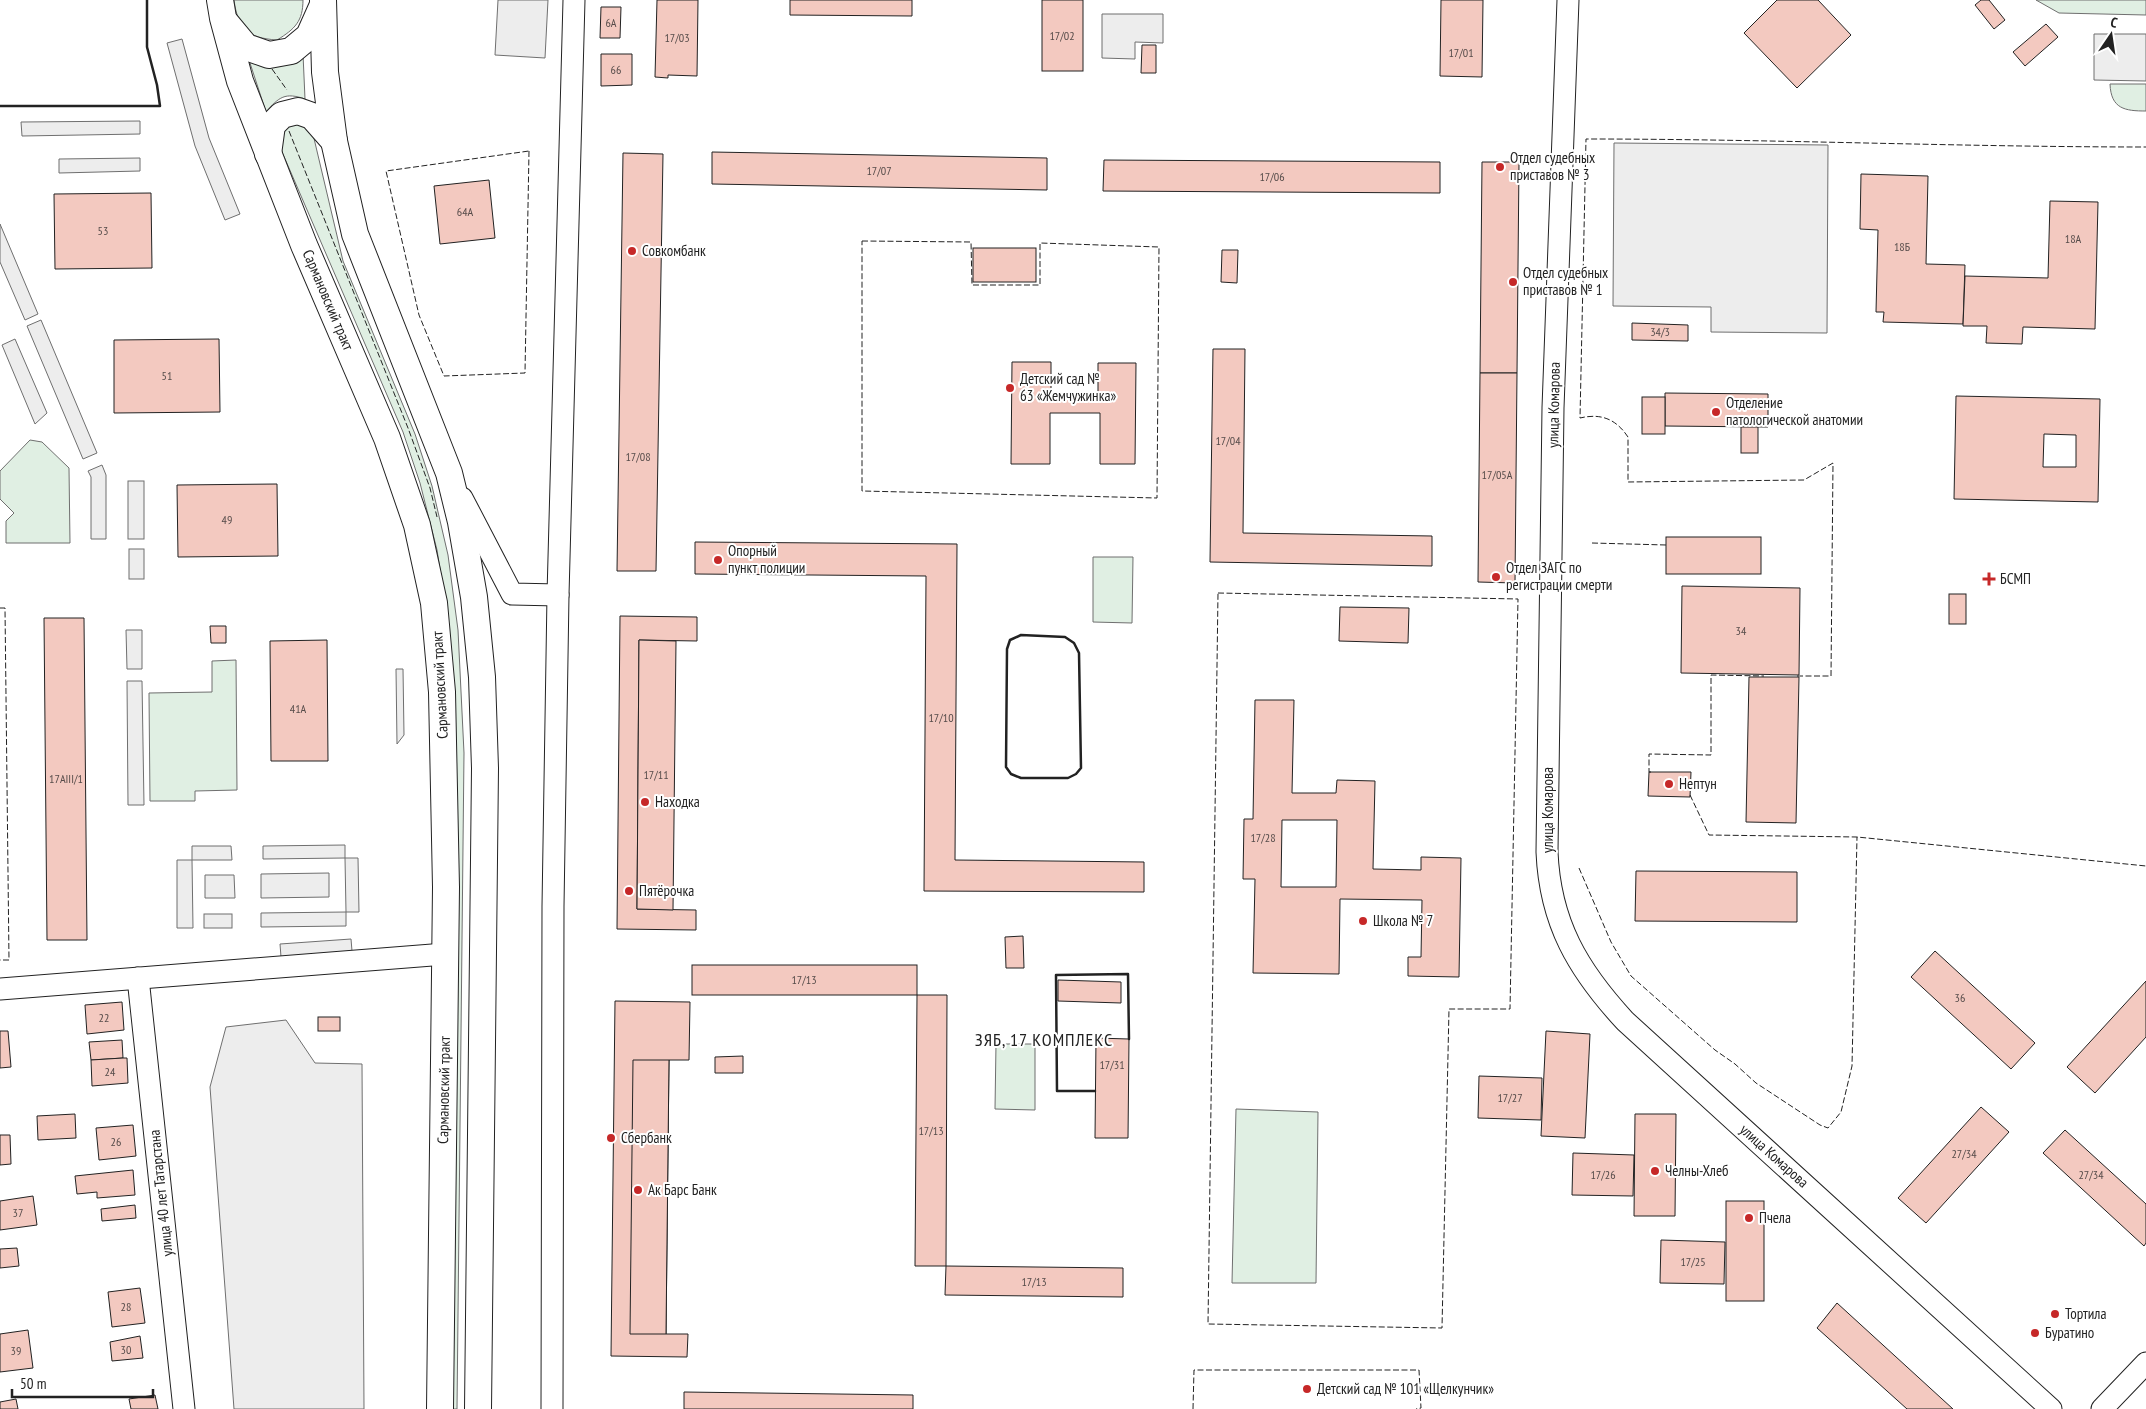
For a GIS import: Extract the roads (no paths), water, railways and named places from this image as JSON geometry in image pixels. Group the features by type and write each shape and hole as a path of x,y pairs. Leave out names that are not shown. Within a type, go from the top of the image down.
{"main road":[{"path":"221,9 246,47 269,55 291,51 309,36 323,2"},
{"path":"323,2 325,72 334,141 354,234 448,473 461,522 474,597 482,677 485,768 478,1409"},
{"name":"Сармановский тракт","path":"221,9 240,81 268,154 304,245 387,438 417,525 434,603 442,692 446,887 440,1409"},
{"path":"268,154 272,125 282,115 298,111 312,116 334,141"}],"street":[{"path":"552,1409 552,984 558,596 574,0"},
{"name":"улица Комарова","path":"1568,0 1554,408 1547,852 1549,877 1558,917 1583,971 1603,998 1625,1021 2051,1409"},
{"path":"448,473 512,594 558,596"},
{"path":"0,988 445,954"},
{"name":"улица 40 лет Татарстана","path":"138,978 184,1409"},
{"path":"2102,1409 2146,1363"}],"place":[{"name":"Отдел судебных приставов № 3","path":"1500,167"},
{"name":"Совкомбанк","path":"632,251"},
{"name":"Отдел судебных приставов № 1","path":"1513,282"},
{"name":"Детский сад № 63 «Жемчужинка»","path":"1010,388"},
{"name":"Отделение патологической анатомии","path":"1716,412"},
{"name":"Опорный пункт полиции","path":"718,560"},
{"name":"Отдел ЗАГС по регистрации смерти","path":"1496,577"},
{"name":"БСМП","path":"1989,579"},
{"name":"Нептун","path":"1669,784"},
{"name":"Находка","path":"645,802"},
{"name":"Пятёрочка","path":"629,891"},
{"name":"Школа № 7","path":"1363,921"},
{"name":"Сбербанк","path":"611,1138"},
{"name":"Челны-Хлеб","path":"1655,1171"},
{"name":"Ак Барс Банк","path":"638,1190"},
{"name":"Пчела","path":"1749,1218"},
{"name":"Тортила","path":"2055,1314"},
{"name":"Буратино","path":"2035,1333"},
{"name":"Детский сад № 101 «Щелкунчик»","path":"1307,1389"}],"district":[{"name":"ЗЯБ, 17 КОМПЛЕКС","path":"1044,1040"}]}
